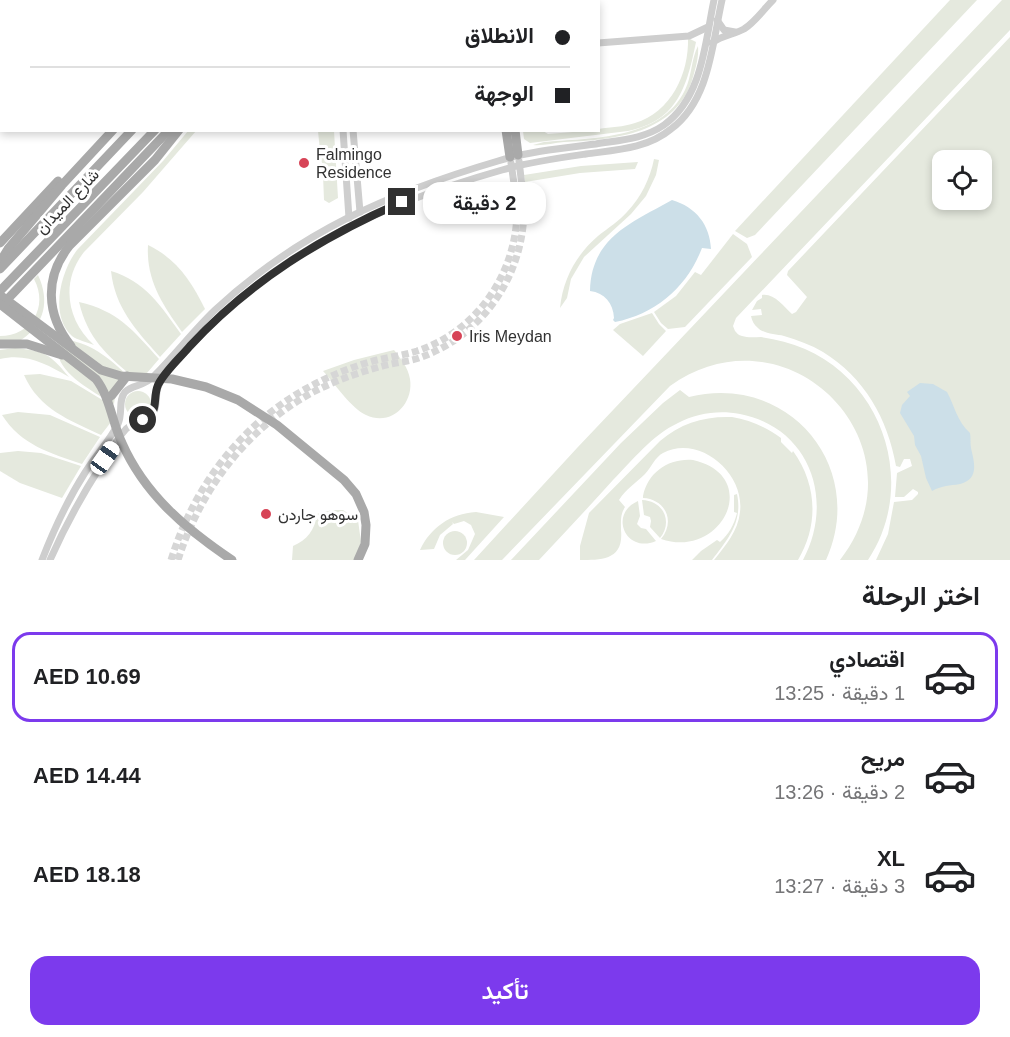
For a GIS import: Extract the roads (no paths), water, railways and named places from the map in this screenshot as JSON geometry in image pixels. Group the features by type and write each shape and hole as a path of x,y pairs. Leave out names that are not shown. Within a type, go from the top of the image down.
{"main road":[{"path":"0,262 14,242 111,132"},
{"name":"شارع الميدان","path":"0,269 130,132"},
{"name":"شارع الميدان","path":"0,293 153,132"},
{"path":"167,132 0,305 75,357 101,370 127,376 172,379 217,391 258,411 344,480 359,500 364,512 366,531 365,544 358,560"},
{"path":"75,357 55,320 52,307 51,287 56,268 62,256 92,222 155,160 177,132"},
{"path":"507,132 515,161"},
{"path":"515,132 515,161"},
{"path":"0,243 76,162 91,153"},
{"path":"0,293 75,357 96,379 107,399 125,450 150,491 178,520 232,560"},
{"path":"0,344 34,345 75,357"},
{"path":"107,399 127,376"}],"street":[{"path":"42,560 70,497 116,427 122,410 121,400 124,393 133,387 140,386 155,375 199,326 244,284 294,248 349,215 425,184 515,161 630,139 658,128 676,114 690,96 696,83 714,0"},
{"path":"50,560 87,487 123,433 137,421 153,414 158,386 166,375 222,314 259,283 291,260 360,220 422,194 515,161 631,148 660,137 678,123 693,106 703,85 722,0"},
{"path":"712,43 750,24 773,0"},
{"path":"717,20 724,30 737,32"},
{"path":"600,42 689,36 708,27"},
{"path":"689,36 698,41 703,51"},
{"path":"343,132 350,226"},
{"path":"353,132 360,220"},
{"path":"515,161 521,204"},
{"path":"140,386 150,390 155,398"},
{"path":"122,410 128,418 137,421"}],"tunnel":[{"path":"178,560 200,508 214,484 248,441 269,422 315,391 330,384 371,369 419,358 443,348 464,334 482,317 497,298 518,253 523,229 524,203"},
{"path":"171,560 181,533 207,482 242,438 262,419 284,402 334,375 368,362 417,351 439,341 477,312 503,274 516,228 517,204"}],"place":[{"name":"Falmingo Residence","path":"304,163"},
{"name":"Iris Meydan","path":"457,336"},
{"name":"سوهو جاردن","path":"266,514"}]}
